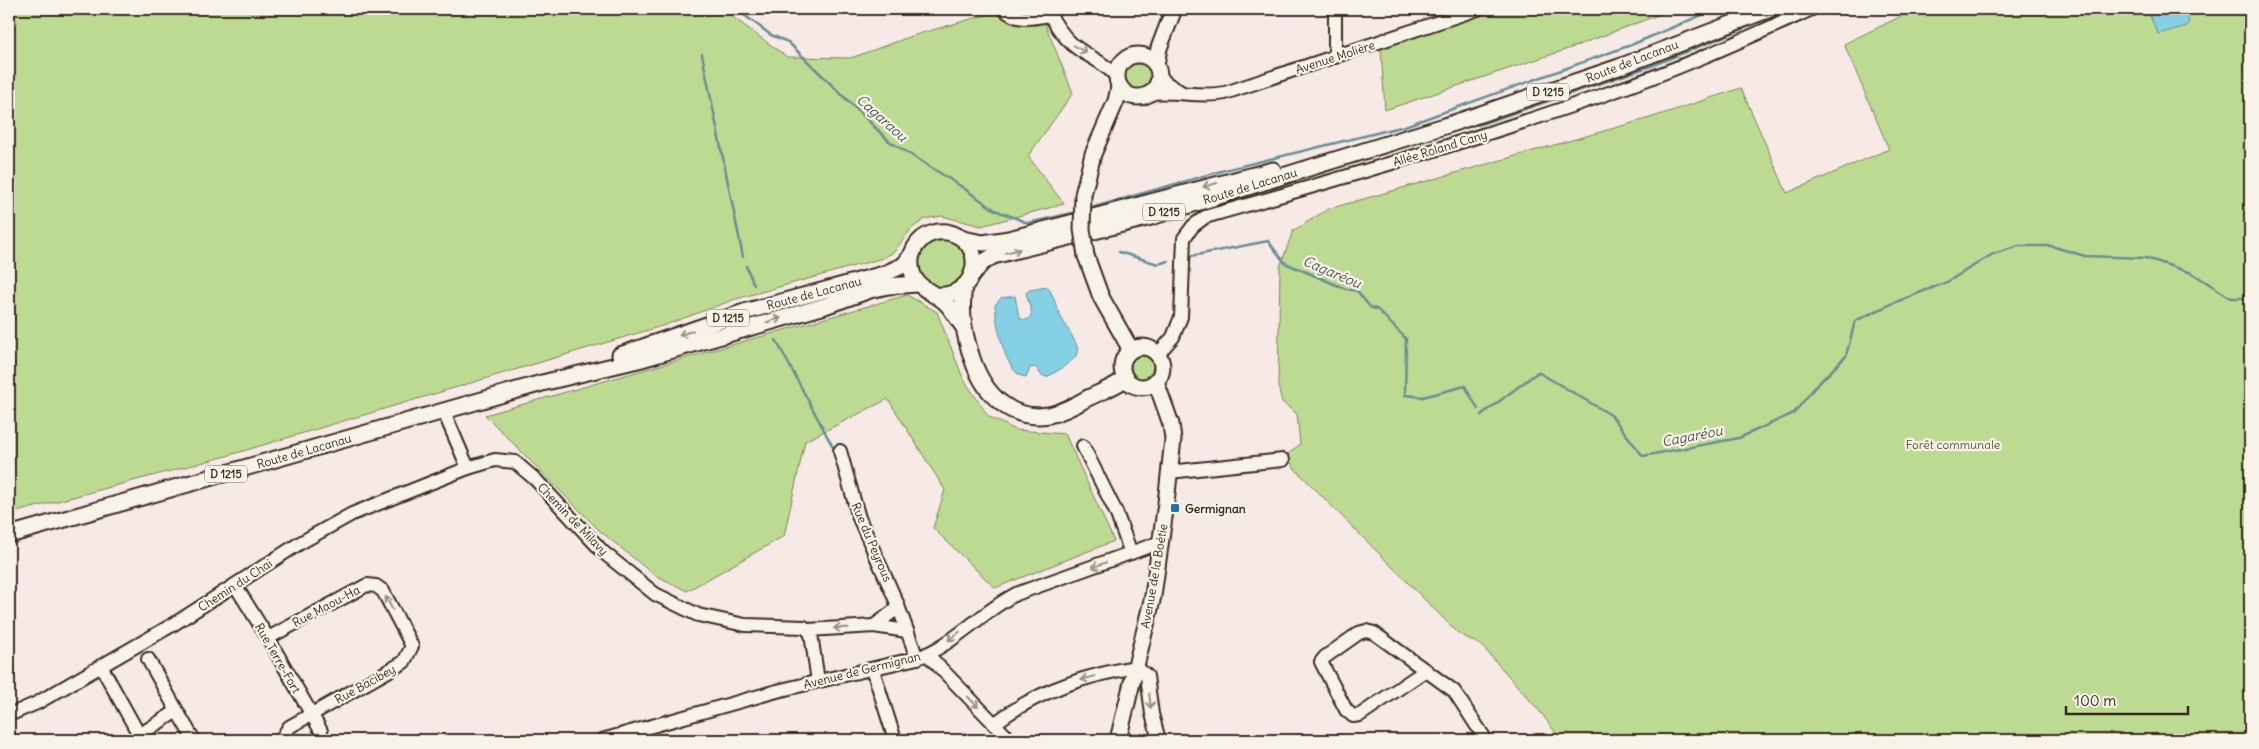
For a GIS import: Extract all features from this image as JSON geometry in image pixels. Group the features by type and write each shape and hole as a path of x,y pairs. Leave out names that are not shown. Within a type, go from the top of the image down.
{"main road":[{"path":"1108,121 1157,85 1157,70 1174,9"},
{"name":"Route de Lacanau","path":"1732,23 1760,9"},
{"name":"Route de Lacanau","path":"968,281 982,263 993,256 1151,216 1520,102 1628,64 1770,9"},
{"path":"1131,350 1101,297 1086,256 1082,229 1083,195 1093,154 1108,121 1123,61 1138,55 1153,45 1168,25"},
{"path":"1138,55 1145,56 1157,70"},
{"path":"1118,82 1129,95 1143,95"},
{"name":"Route de Lacanau","path":"963,239 983,243 1009,239 1232,179 1360,151"},
{"path":"962,325 968,281 974,257 970,247 963,239 954,234 944,232 933,233 916,245 910,265 912,275 917,284 947,304 962,325 970,354 982,383 992,397 1011,410 1034,415 1057,412 1125,378"},
{"name":"Route de Lacanau","path":"542,384 744,312 884,274 904,265 912,254"},
{"path":"934,295 944,296 953,294 968,281"},
{"name":"Route de Lacanau","path":"9,535 542,384 638,360 825,306 870,290 888,286 917,284"},
{"path":"1148,347 1158,354 1161,359 1162,371 1152,386 1140,388 1129,383 1125,378 1122,366 1123,360 1131,350 1148,347"},
{"name":"Avenue de la Boétie","path":"1118,740 1153,596 1173,439 1172,424 1156,382"}],"street":[{"path":"1004,9 1010,15 1030,19 1049,12 1072,44 1102,62 1118,82"},
{"path":"1335,9 1335,57"},
{"name":"Avenue Molière","path":"1143,95 1161,92 1191,95 1225,93 1478,9"},
{"name":"Allée Roland Cany","path":"1158,354 1174,337 1181,317 1184,238 1193,226 1205,217 1362,172 1607,94 1687,64 1812,9"},
{"name":"Avenue Molière","path":"1157,70 1169,85 1191,95"},
{"path":"444,412 468,468"},
{"path":"1083,446 1116,512 1132,553"},
{"name":"Rue du Peyrous","path":"840,451 859,518 897,603 907,631 922,656"},
{"name":"Chemin de Milavy","path":"468,468 495,460 515,462 536,480 603,552 655,594 698,615 745,625 804,628 808,630 874,626 907,631"},
{"path":"1169,472 1283,460"},
{"name":"Chemin du Chai","path":"9,715 37,703 174,624 300,543 352,514 468,468"},
{"name":"Avenue de Germignan","path":"602,740 640,735 818,681 873,670 922,656 948,641 997,604 1016,594 1161,542"},
{"name":"Rue Terre-Fort","path":"235,585 268,638 321,731"},
{"name":"Rue Maou-Ha","path":"268,638 367,585 376,586 383,591 412,646"},
{"path":"874,626 891,614 897,603"},
{"path":"808,630 811,634 818,681"},
{"path":"1426,670 1360,715 1352,716 1346,710 1321,662 1325,657 1366,631 1374,633 1426,670 1454,691 1486,740"},
{"name":"Rue Bacibey","path":"282,740 290,727 310,714 404,662 412,646"},
{"path":"922,656 1010,740"},
{"path":"148,659 194,740"},
{"path":"101,666 140,738 177,711"},
{"path":"994,724 1005,715 1038,698 1081,680 1136,667 1147,676 1152,714 1159,740"},
{"path":"873,670 895,740"}],"green space":[{"path":"9,9 722,9 787,57 851,58 915,35 1006,9 1039,9 1073,93 1028,156 1064,204 981,226 942,216 925,219 911,229 894,252 883,258 736,299 665,325 223,457 9,514"},
{"path":"1494,9 1674,9 1568,49 1385,110 1381,49"},
{"name":"Forêt communale","path":"1916,9 2250,9 2250,740 1561,740 1542,714 1482,646 1458,633 1294,468 1287,455 1300,444 1297,414 1282,402 1278,386 1280,267 1293,231 1328,209 1650,118 1741,88 1787,193 1889,149 1844,44"},
{"path":"1137,62 1147,66 1151,76 1147,86 1137,90 1127,86 1123,76 1127,66"},
{"path":"943,239 952,241 960,246 965,254 967,263 965,272 960,280 952,285 943,287 934,285 926,280 921,272 919,263 921,254 926,246 934,241"},
{"path":"907,295 937,312 963,378 988,416 1016,430 1065,434 1114,541 995,588 933,528 945,490 888,399 805,441 784,536 687,591 653,574 600,531 485,415"},
{"path":"1143,354 1153,358 1157,368 1153,378 1143,382 1133,378 1129,368 1133,358"}],"water":[{"path":"2147,9 2186,9 2189,23 2187,26 2158,34"},
{"path":"1047,287 1078,350 1076,356 1070,362 1047,377 1041,375 1036,367 1030,368 1026,377 1012,368 1007,359 997,324 995,305 1001,298 1015,296 1019,317 1024,320 1029,319 1032,313 1026,293 1030,290"}],"waterway":[{"name":"Cagaraou","path":"736,9 771,35 788,42 889,141 995,210 1028,223 1077,212"},
{"path":"1087,209 1225,170 1405,126 1631,45 1716,9"},
{"path":"1478,125 1651,66 1791,9"},
{"path":"702,54 743,257"},
{"name":"Cagaréou","path":"1191,256 1268,241 1285,263 1346,289 1357,291 1370,307 1378,310 1406,339 1405,395 1423,397 1465,386 1478,409"},
{"name":"Cagaréou","path":"1481,415 1538,372 1611,415 1643,456 1739,438 1794,413 1815,387 1846,356 1855,321 1891,304 1947,282 1993,254 2019,246 2051,246 2085,256 2146,258 2192,273 2231,298 2250,298"},
{"name":"Cagaréou","path":"1119,252 1158,264 1168,261"},
{"path":"746,266 754,285"},
{"path":"776,340 835,451"}],"place":[{"name":"Germignan","path":"1175,508"}]}
